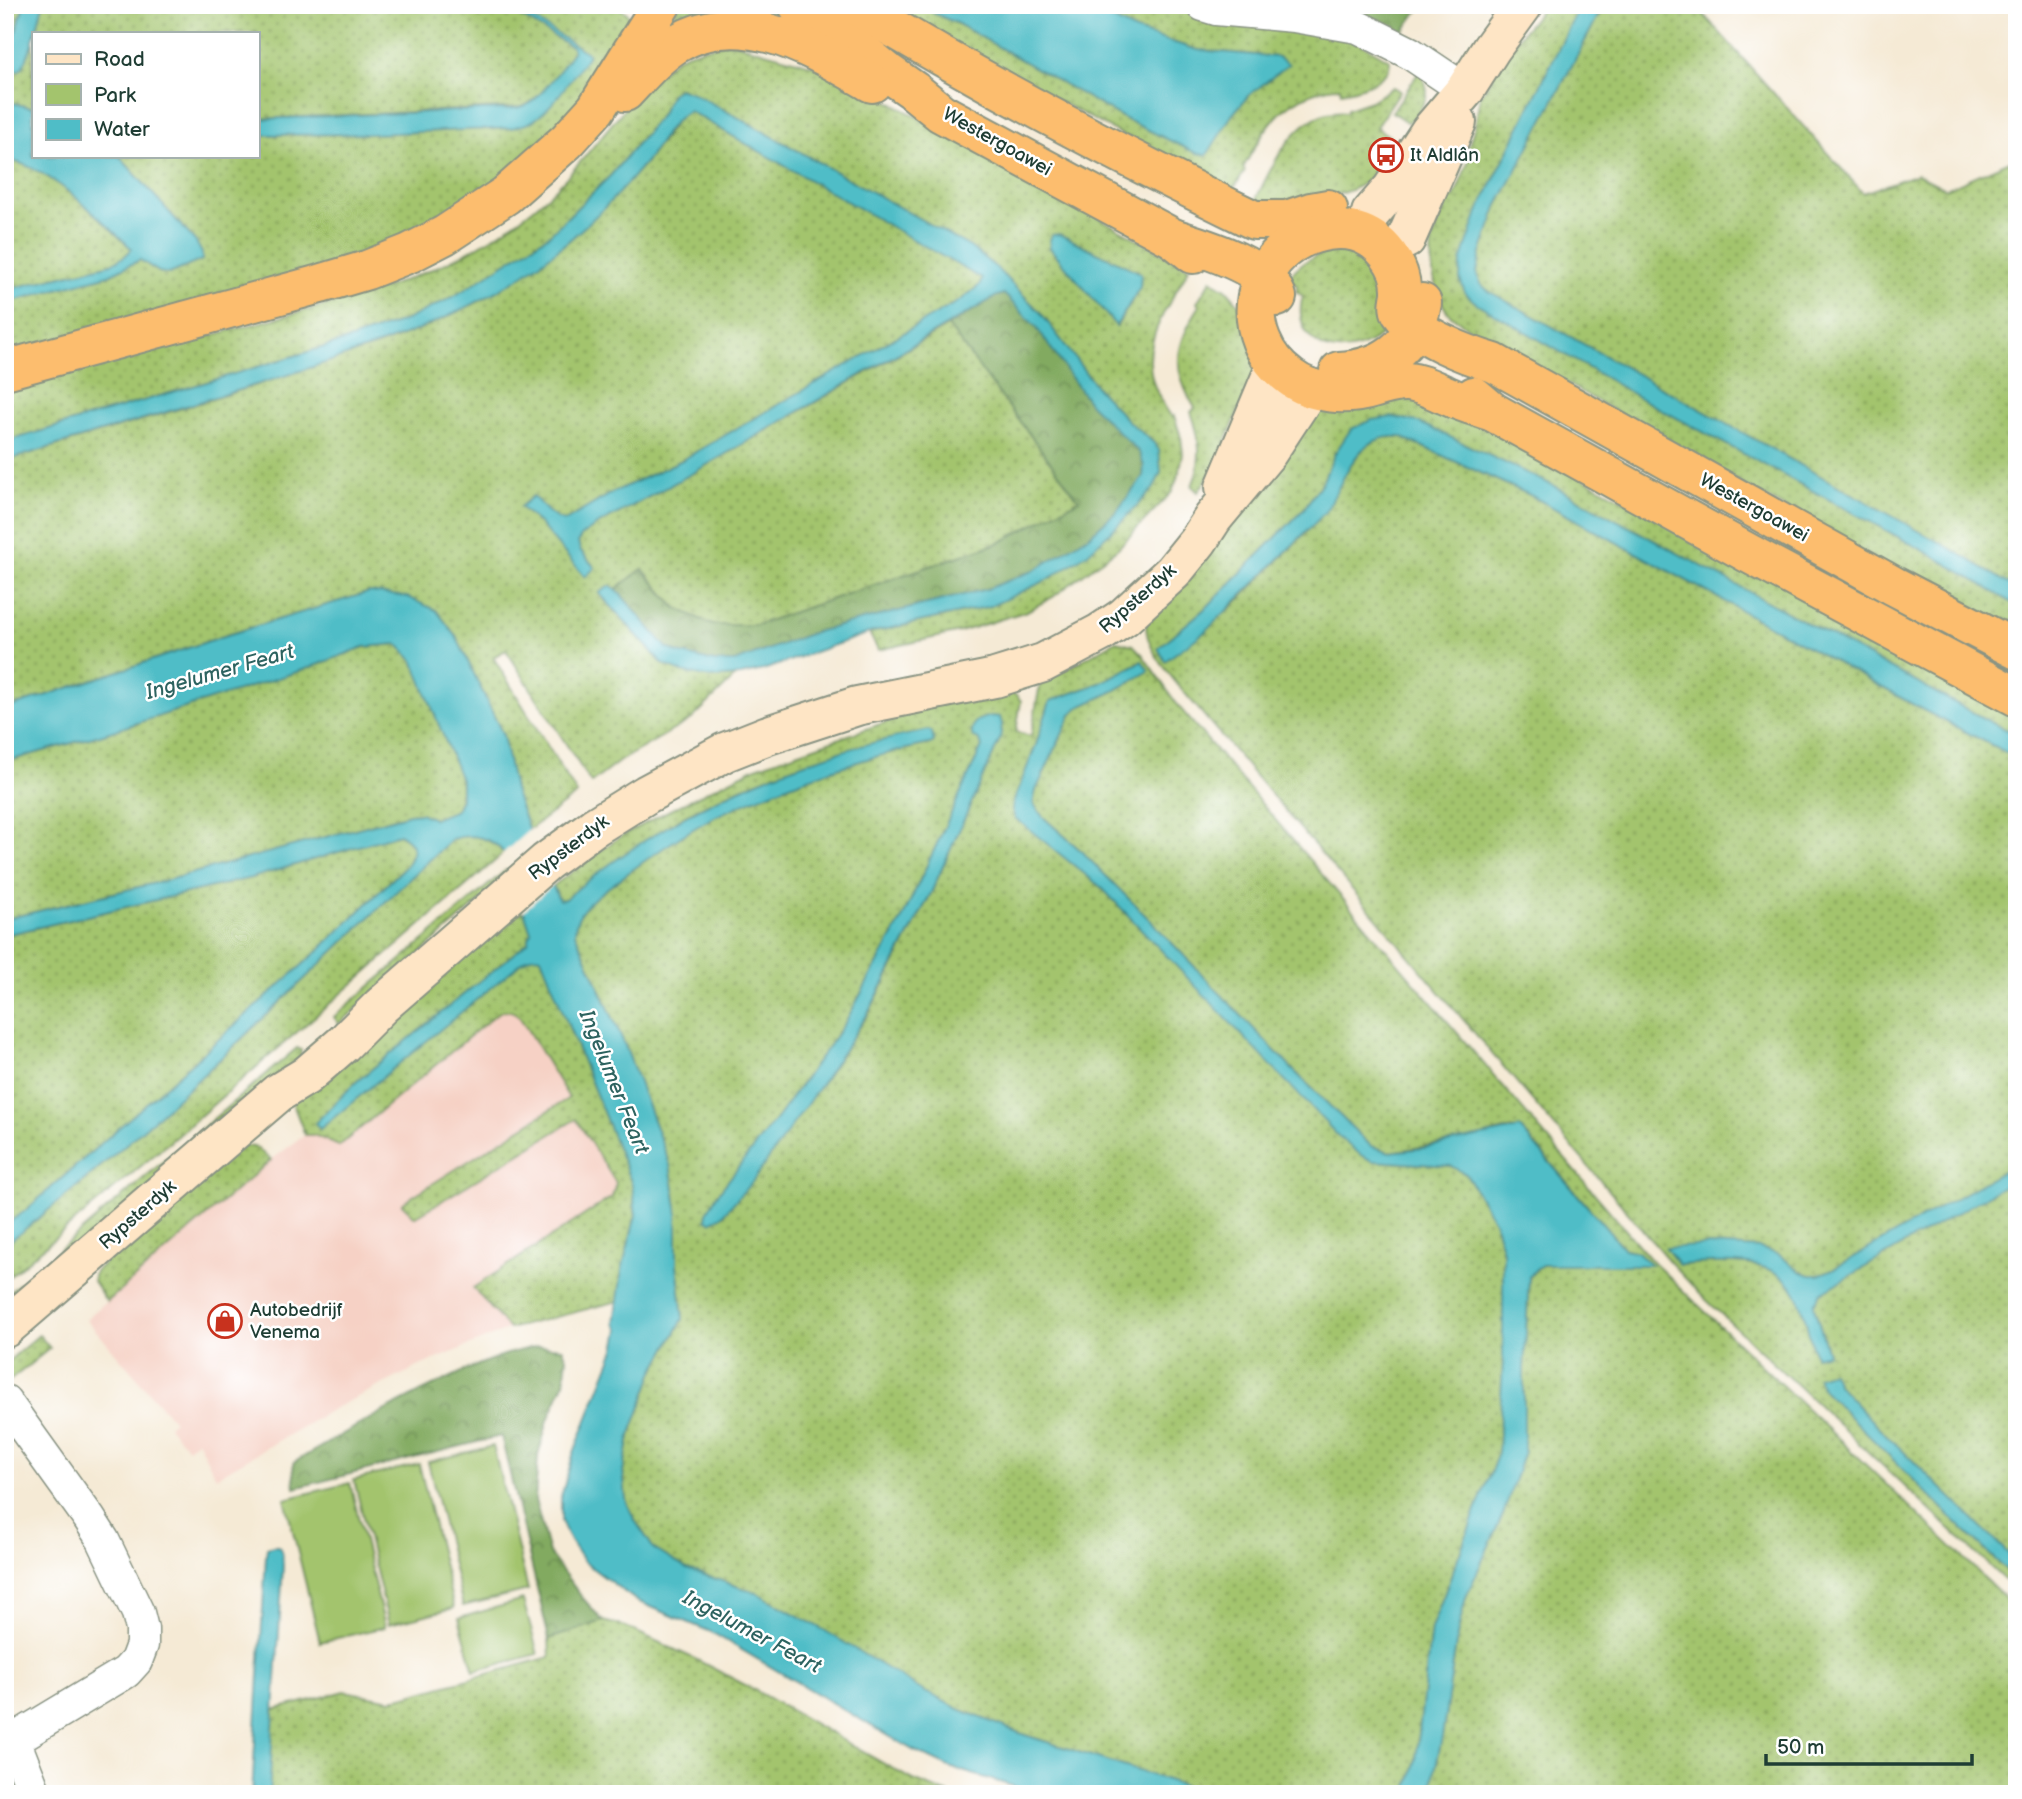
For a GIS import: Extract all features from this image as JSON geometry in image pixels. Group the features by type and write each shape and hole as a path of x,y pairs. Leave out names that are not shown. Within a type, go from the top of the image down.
{"highway":[{"path":"5,370 320,284 410,253 445,235 506,195 568,141 596,109 661,5"},
{"name":"Westergoawei","path":"798,5 827,23 941,113 1173,238 1212,270 1273,260"},
{"path":"855,5 932,51 1254,219 1273,260 1279,319 1284,336 1316,379 1335,393 1371,390 1405,342 1420,273 1406,239 1395,227 1364,223"},
{"path":"596,109 617,99 662,54 683,41 706,31 740,28 768,32 792,41 902,100 941,113"},
{"path":"1316,379 1291,378 1276,365 1261,339 1256,312 1273,260 1311,212 1348,209 1364,223 1392,261 1400,281 1399,308 1416,383 1493,412 2017,696"},
{"name":"Westergoawei","path":"1405,342 1454,332 1494,363 1894,586 2017,650"}],"street":[{"path":"1203,5 1216,9 1297,10 1359,27 1410,53 1465,90"},
{"path":"1364,223 1392,189 1430,131 1465,90 1524,5"},
{"path":"1406,239 1457,121 1465,90"},
{"name":"Rypsterdyk","path":"1213,518 1276,365"},
{"name":"Rypsterdyk","path":"5,1328 278,1093 306,1076 381,1006 546,862 594,827 647,794 746,743 856,706 995,678 1043,663 1116,622 1173,572 1213,518 1268,452 1316,379"},
{"path":"5,1401 103,1540 138,1613 142,1629 142,1646 136,1661 126,1672 10,1743 35,1794"}],"shaded area":[{"path":"516,967 613,1140 632,1184 509,1329 422,1365 333,1409 216,1477 197,1440 188,1448 168,1426 174,1421 86,1319 271,1160"}],"green space":[{"path":"5,5 24,5 8,58 27,58 32,41 32,108 5,101"},
{"path":"43,5 502,5 572,47 573,52 544,91 522,107 259,119 259,32 35,32"},
{"path":"511,5 614,5 626,12 635,26 544,150 407,245 5,358 5,303 109,275 140,260 159,272 169,274 202,260 196,242 121,158 259,158 259,135 372,134 512,128 589,55"},
{"path":"678,5 775,5 825,45 665,40"},
{"path":"879,5 934,5 931,9 933,13 958,24 1127,120 1196,152 1248,96 1288,64 1278,57 1198,50 1136,31 1084,5 1171,5 1208,16 1344,34 1390,60 1385,74 1372,83 1341,92 1340,87 1323,89 1300,99 1279,114 1263,133 1231,193"},
{"path":"1323,5 1422,5 1402,33"},
{"path":"1545,5 1580,5 1478,212 1465,293 1476,303 1647,402 1934,556 2017,606 2017,641 1476,332 1448,312 1438,294 1433,273 1431,252 1435,231 1450,197 1454,198 1470,157 1466,155 1480,96 1518,38"},
{"path":"1604,5 1695,5 1863,193 1917,174 1946,189 2017,158 2017,589 1953,550 1480,284 1477,272 1481,253 1497,207"},
{"path":"730,42 836,72 1189,268 1157,328 1150,360 1158,394 1172,417 1174,416 1181,437 1183,454 1172,492 1118,548 1053,597 1027,611 960,632 878,650 869,633 991,606 1154,443 1128,421 1098,389 1040,312 994,266 970,247 680,88 671,94 660,116 611,175 549,235 453,297 406,320 348,340 5,442 5,390 364,295 414,277 460,256 505,230 547,197 629,104 673,61 690,52","holes":["1059,234 1141,273 1140,287 1117,326 1050,248"]},
{"path":"1419,72 1426,86 1426,97 1413,120 1408,123 1392,112"},
{"path":"1393,87 1400,91 1376,127 1393,139 1380,158 1383,161 1368,180 1355,188 1327,197 1253,205 1278,157 1300,129 1313,119 1329,113 1347,112 1347,109 1371,101"},
{"path":"689,111 974,274 982,279 980,285 961,300 680,461 614,492 565,521 552,515 533,496 520,507 595,568 580,550 578,542 581,536 595,526 693,473 948,326 1079,500 1001,542 756,625 712,625 675,607 643,569 616,589 610,586 599,594 663,664 711,678 736,676 692,719 620,761 591,783 506,650 493,657 577,794 529,830 514,790 503,735 456,636 436,610 370,592 230,634 5,709 5,461 213,399 380,345 484,299 564,243 604,207 646,162 680,116"},
{"path":"5,160 39,171 56,182 90,209 132,249 111,264 5,290"},
{"path":"1333,251 1356,256 1372,267 1379,285 1375,308 1382,313 1380,320 1389,328 1370,342 1348,350 1326,348 1307,333 1301,315 1303,296 1296,292 1297,285 1288,278 1308,260"},
{"path":"1211,280 1226,289 1239,304 1257,367 1215,467 1198,492 1192,486 1199,458 1191,412 1195,408 1182,381 1179,357 1185,333 1199,307 1197,302"},
{"path":"1005,294 1036,327 1090,404 1139,451 1144,466 1143,477 1116,512 1090,535 1033,571 987,589 815,632 735,662 714,662 667,648 616,589 642,569 675,607 712,625 756,625 1001,542 1079,500 948,326 997,296"},
{"path":"1421,395 2017,704 2017,734 1552,485 1418,422 1335,453 1323,481 1303,510 1208,606 1158,648 1230,609 1312,526 1361,450 1387,436 1401,437 1530,495 1925,711 2017,758 2017,1163 1819,1275 1800,1271 1779,1255 1760,1248 1710,1245 1667,1249 1679,1265 1726,1263 1759,1266 1786,1280 1799,1299 1815,1356 1828,1352 1814,1307 1821,1293 2017,1178 2017,1562 1868,1417 1837,1384 1832,1373 1818,1377 1823,1390 2017,1580 2017,1592 1700,1294 1670,1262 1177,684 1150,644 1147,616 1316,411"},
{"path":"1116,641 1133,645 1179,707 1653,1262 2017,1609 2017,1794 1430,1794 1466,1597 1504,1512 1524,1451 1524,1368 1529,1277 1542,1265 1650,1265 1638,1252 1624,1249 1526,1134 1512,1128 1470,1139 1390,1152 1371,1146 1293,1070 1150,920 1043,817 1033,803 1036,790 1071,715 1077,708 1148,671 1142,661 1100,683 1050,701 1013,803 1102,888 1373,1161 1451,1166 1466,1174 1494,1221 1503,1251 1503,1362 1498,1453 1431,1629 1416,1759 1406,1794 1211,1794 1025,1735 961,1710 923,1691 757,1593 687,1569 654,1549 634,1519 626,1500 623,1472 630,1436 654,1371 683,1319 677,1265 677,1207 670,1165 624,1043 575,933 576,924 584,908 598,895 662,849 714,817 834,769 930,744 780,772 685,815 624,855 565,899 559,900 553,886 618,838 756,767 930,707 1007,690 1021,701 1016,732 1031,736 1040,684","holes":["1000,739 931,893 868,1015 817,1090 717,1195 845,1023 902,919 982,747 980,741"]},
{"path":"398,644 413,660 456,763 461,787 456,811 434,819 420,813 410,814 168,880 5,919 5,762 100,735 306,669 364,647"},
{"path":"399,834 412,844 413,848 405,867 316,953 25,1211 5,1225 5,935 251,878"},
{"path":"464,835 486,840 504,853 178,1135 5,1280 5,1245 121,1149 233,1047 452,839"},
{"path":"506,870 509,876 339,1024 334,1017"},
{"path":"519,905 522,913 524,911 531,932 528,942 356,1082 529,957 541,957 632,1184 636,1215 622,1270 619,1301 509,1329 473,1288 612,1197 616,1183 576,1119 415,1217 402,1204 569,1098 519,1016 507,1011 495,1015 339,1146 314,1135 305,1135 292,1101"},
{"path":"297,1048 301,1050 301,1057 5,1312 5,1296"},
{"path":"240,1144 257,1148 271,1160 107,1302 93,1281 95,1271"},
{"path":"39,1335 50,1348 8,1382 5,1378 5,1364"},
{"path":"540,1346 562,1348 567,1358 564,1383 548,1420 538,1456 535,1500 549,1553 603,1621 549,1639 501,1436 295,1488 293,1463 383,1411 451,1377 501,1356"},
{"path":"493,1446 528,1590 463,1606 428,1462"},
{"path":"419,1464 454,1608 389,1624 354,1480"},
{"path":"350,1483 385,1627 320,1642 285,1499"},
{"path":"523,1600 538,1654 474,1671 459,1618"},
{"path":"603,1621 626,1627 695,1659 911,1779 949,1794 269,1794 273,1710 345,1691 391,1700 550,1657 549,1639"}],"water":[{"path":"24,5 43,5 36,32 32,32 32,44 21,69 10,69 7,64"},
{"path":"502,5 511,5 589,54 545,111 529,123 512,128 372,134 259,135 259,119 519,108 540,94 573,52 572,47"},
{"path":"934,5 1084,5 1136,31 1198,50 1278,57 1289,64 1248,96 1232,115 1207,155 1196,153 1127,120 958,24 933,13 931,9"},
{"path":"1580,5 1604,5 1497,207 1481,253 1477,272 1480,284 1953,550 2017,589 2017,606 1934,556 1647,402 1476,303 1465,293 1460,279 1461,262 1478,212"},
{"path":"678,88 693,93 750,124 970,247 994,266 1040,312 1098,389 1128,421 1154,443 1159,450 1161,472 1154,488 1088,553 1047,580 991,606 869,633 763,670 736,676 711,678 682,672 663,664 599,593 610,586 616,589 667,648 714,662 735,662 815,632 987,589 1033,571 1090,535 1116,512 1143,477 1144,466 1139,452 1090,404 1036,327 1004,294 693,473 595,526 581,536 578,542 580,550 595,568 585,577 539,523 520,507 533,496 552,515 565,521 614,492 680,461 961,300 980,285 982,279 689,111 670,127 645,163 617,194 571,239 520,277 462,310 338,359 5,461 5,442 348,340 406,320 453,297 549,235 611,175 660,116 671,94"},
{"path":"5,101 32,108 32,158 121,158 196,242 202,253 202,260 169,274 159,272 140,260 109,275 5,303 5,290 111,264 132,249 90,209 56,182 38,171 5,160"},
{"path":"1059,234 1141,273 1140,287 1116,326 1050,248 1049,239 1052,235"},
{"path":"1393,417 1418,422 1552,485 2017,734 2017,758 1925,711 1530,495 1401,437 1386,437 1363,449 1318,520 1205,632 1165,661 1158,648 1208,606 1303,510 1323,481 1335,453 1351,429 1371,420"},
{"name":"Ingelumer Feart","path":"370,592 407,597 436,610 456,636 503,735 514,790 559,900 565,899 659,831 763,779 848,749 929,730 932,732 934,742 930,744 815,776 705,822 598,895 579,916 575,933 624,1043 670,1165 677,1207 677,1265 683,1319 654,1371 630,1436 623,1472 626,1500 634,1519 654,1549 687,1569 757,1593 824,1630 923,1691 961,1710 1025,1735 1211,1794 1039,1794 949,1767 913,1750 711,1632 637,1601 584,1562 561,1521 561,1497 573,1455 615,1349 619,1330 615,1323 622,1270 636,1215 632,1184 541,957 530,957 522,962 320,1129 315,1123 356,1082 528,942 531,932 504,853 487,840 466,836 452,839 178,1098 64,1198 5,1245 5,1225 25,1211 316,953 405,867 411,857 412,848 409,841 399,834 251,878 5,935 5,919 168,880 410,814 420,813 434,819 456,810 461,799 461,780 413,660 397,644 364,647 306,669 100,735 5,762 5,709 230,634"},
{"path":"1142,661 1149,671 1077,708 1071,715 1036,790 1033,803 1043,817 1150,920 1293,1070 1371,1146 1390,1152 1520,1128 1624,1249 1638,1252 1651,1265 1542,1265 1529,1277 1524,1368 1524,1451 1504,1512 1466,1597 1430,1794 1406,1794 1416,1759 1431,1629 1498,1453 1503,1362 1503,1251 1494,1221 1466,1174 1451,1166 1373,1161 1362,1156 1341,1139 1102,888 1015,818 1013,803 1050,701 1100,683"},
{"path":"991,716 1000,717 1000,739 931,893 867,1015 753,1181 721,1217 710,1222 706,1219 707,1213 717,1195 845,1023 902,919 982,747 980,741 972,736 974,724"},
{"path":"2017,1163 2017,1178 1821,1293 1814,1307 1828,1353 1815,1356 1796,1293 1786,1280 1774,1271 1743,1263 1679,1265 1666,1248 1710,1245 1760,1248 1779,1255 1800,1271 1819,1275"},
{"path":"1832,1372 1837,1384 1868,1417 2017,1562 2017,1580 1823,1390 1817,1377"},
{"path":"278,1546 282,1551 283,1566 269,1794 252,1794 266,1556 267,1548"}],"pier":[{"path":"531,828 555,883 523,912 501,855"}],"place":[{"name":"It Aldlân","path":"1386,155"},
{"name":"Autobedrijf Venema","path":"225,1321"}]}
